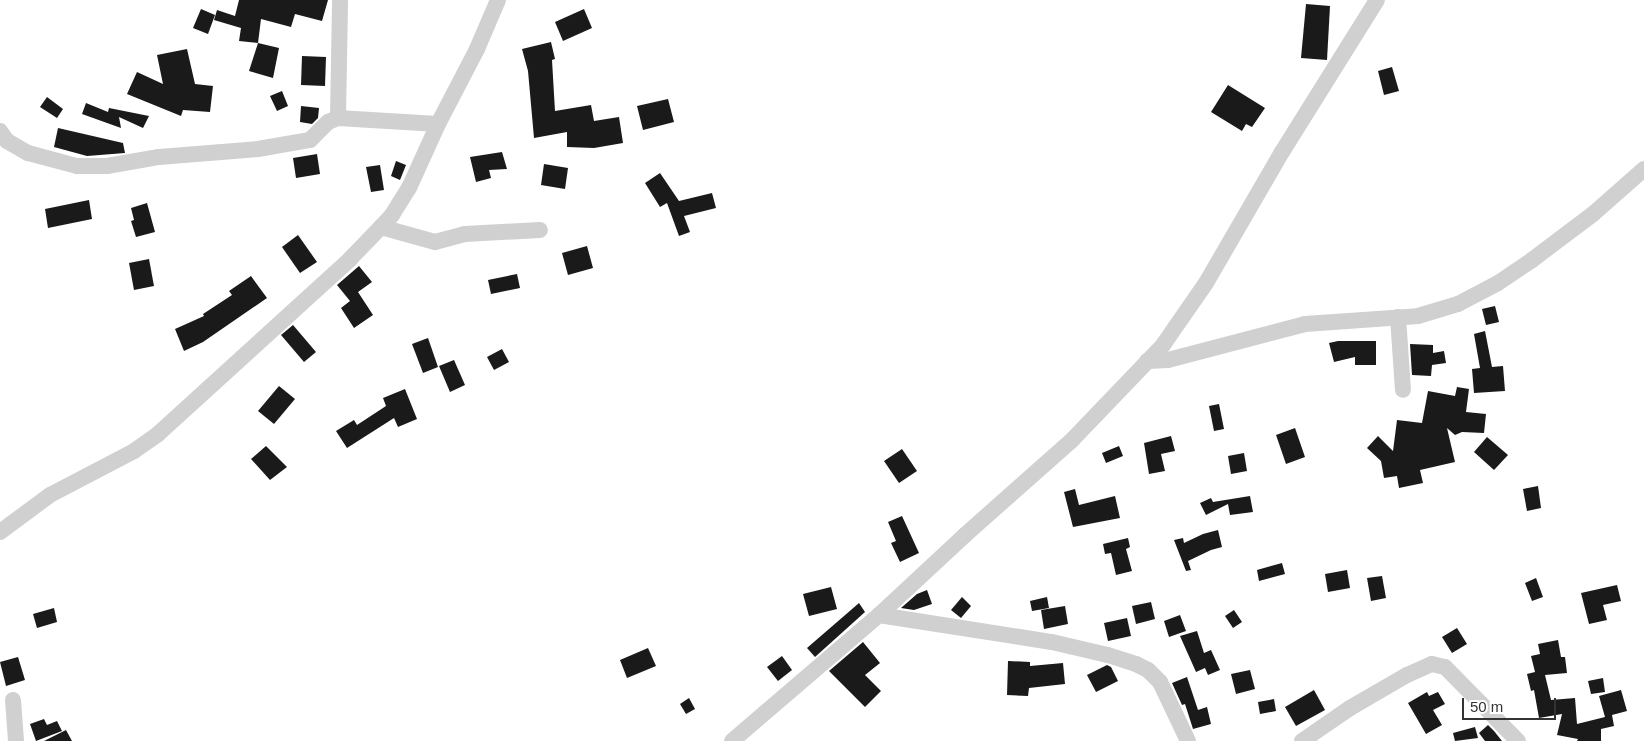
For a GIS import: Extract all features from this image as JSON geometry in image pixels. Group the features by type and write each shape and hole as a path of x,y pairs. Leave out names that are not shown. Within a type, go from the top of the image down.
{"street":[{"path":"338,118 340,0"},
{"path":"0,532 50,495 134,451 158,434 350,259 380,228 392,215 409,188 438,124 477,49 498,0"},
{"path":"732,741 879,615 1073,439 1163,345 1206,283 1282,152 1377,0"},
{"path":"0,132 7,141 28,153 77,166 107,166 159,157 258,149 310,140 328,122 338,118 438,124"},
{"path":"1147,361 1168,360 1305,324 1418,316 1458,304 1498,283 1593,214 1644,169"},
{"path":"380,228 435,242 465,234 540,230"},
{"path":"1398,317 1403,390"},
{"path":"879,615 1052,642 1108,654 1136,664 1148,670 1160,682 1188,741"},
{"path":"1302,741 1358,703 1406,675 1432,664 1445,668 1518,741"},
{"path":"12,700 16,741"}],"building":[{"path":"239,0 328,0 322,21 295,14 291,27 261,19 258,43 239,41 241,28 214,20 217,10 235,16"},
{"path":"1306,4 1330,6 1327,60 1301,58"},
{"path":"201,9 215,15 208,34 193,28"},
{"path":"584,9 592,28 563,41 555,22"},
{"path":"551,42 555,59 552,60 555,111 591,105 594,121 619,117 623,143 594,148 567,147 567,132 534,138 528,71 522,49"},
{"path":"258,43 279,48 273,78 249,71"},
{"path":"187,49 195,84 213,86 210,112 183,110 181,116 127,94 137,72 163,84 157,55"},
{"path":"302,56 326,57 325,86 301,85"},
{"path":"1392,67 1399,91 1384,95 1378,71"},
{"path":"1228,85 1265,108 1252,127 1246,124 1242,131 1211,112"},
{"path":"282,91 288,106 277,111 270,96"},
{"path":"47,97 63,109 57,118 40,107"},
{"path":"668,99 674,122 643,130 637,106"},
{"path":"86,103 108,112 109,108 149,116 143,128 119,117 121,128 82,114"},
{"path":"301,106 319,108 318,118 312,124 300,122"},
{"path":"58,128 123,143 125,153 87,156 54,147"},
{"path":"502,152 507,169 489,170 491,178 476,182 470,157"},
{"path":"317,154 320,174 296,178 293,158"},
{"path":"396,161 406,165 400,180 391,176"},
{"path":"544,164 568,168 565,189 541,185"},
{"path":"380,165 384,190 371,192 366,167"},
{"path":"660,173 679,201 712,193 716,208 684,216 690,232 679,236 667,203 660,207 645,183"},
{"path":"89,200 92,219 48,228 45,209"},
{"path":"147,203 155,232 136,237 131,221 134,220 131,208"},
{"path":"298,235 317,262 300,273 282,247"},
{"path":"587,246 593,268 568,275 562,253"},
{"path":"149,259 154,286 134,290 129,263"},
{"path":"359,266 372,282 358,292 373,315 354,328 341,308 350,301 337,285"},
{"path":"517,274 520,288 491,294 488,280"},
{"path":"251,276 267,298 203,342 184,351 175,329 204,316 203,314 232,295 229,291"},
{"path":"1495,306 1499,322 1486,325 1482,309"},
{"path":"293,325 316,352 304,362 281,335"},
{"path":"1485,331 1492,367 1503,366 1505,391 1474,393 1472,369 1480,368 1474,334"},
{"path":"428,338 438,367 423,373 412,344"},
{"path":"1338,341 1376,341 1376,365 1355,365 1355,357 1334,362 1329,343"},
{"path":"1410,344 1433,345 1433,353 1444,351 1446,363 1432,365 1431,376 1412,375"},
{"path":"502,349 509,362 494,370 487,357"},
{"path":"454,360 465,385 450,392 439,366"},
{"path":"279,386 295,399 274,424 258,411"},
{"path":"1457,387 1469,389 1466,412 1486,414 1484,433 1462,432 1455,435 1447,428 1455,462 1420,470 1423,483 1399,488 1397,476 1384,478 1381,461 1367,448 1378,436 1393,451 1397,420 1422,423 1428,391 1455,396"},
{"path":"405,389 417,419 398,427 394,418 347,448 336,431 354,420 357,425 386,406 383,398"},
{"path":"1219,404 1224,429 1214,431 1209,406"},
{"path":"1295,428 1305,457 1286,464 1276,435"},
{"path":"1171,436 1175,451 1161,454 1165,471 1149,474 1144,443"},
{"path":"1487,437 1508,455 1494,470 1474,452"},
{"path":"266,446 287,467 270,480 251,459"},
{"path":"1119,446 1123,456 1106,463 1102,453"},
{"path":"902,449 917,471 899,483 884,461"},
{"path":"1244,453 1247,471 1231,474 1228,456"},
{"path":"1538,486 1541,508 1527,511 1523,489"},
{"path":"1075,489 1079,505 1115,496 1120,518 1073,527 1064,492"},
{"path":"1250,496 1253,512 1230,515 1228,504 1206,515 1200,503 1211,498 1213,502"},
{"path":"902,516 919,553 900,562 891,543 896,541 888,522"},
{"path":"1218,530 1222,547 1188,561 1191,570 1186,571 1174,540 1183,538 1184,543 1203,534"},
{"path":"1128,538 1130,547 1126,549 1132,571 1116,575 1111,553 1105,554 1103,544"},
{"path":"1282,563 1285,574 1259,581 1257,570"},
{"path":"1347,570 1350,588 1328,592 1325,574"},
{"path":"1382,576 1386,598 1371,601 1367,578"},
{"path":"1536,578 1543,597 1532,601 1525,583"},
{"path":"1617,585 1621,601 1603,605 1607,620 1589,624 1581,593"},
{"path":"831,587 837,609 809,616 803,594"},
{"path":"927,590 932,604 914,610 901,608 917,594"},
{"path":"962,597 971,606 961,618 951,610"},
{"path":"1047,597 1049,608 1032,611 1030,601"},
{"path":"1151,602 1155,619 1136,624 1132,606"},
{"path":"859,603 865,612 815,657 807,648"},
{"path":"1065,606 1068,624 1044,629 1041,610"},
{"path":"54,608 57,622 37,628 33,614"},
{"path":"1234,610 1242,622 1233,628 1225,616"},
{"path":"1180,615 1186,631 1169,637 1164,621"},
{"path":"1127,618 1131,636 1108,641 1104,623"},
{"path":"1457,628 1467,644 1452,653 1442,637"},
{"path":"1197,631 1204,653 1211,650 1220,670 1208,675 1205,668 1196,672 1180,636"},
{"path":"1558,640 1561,657 1565,657 1567,673 1545,675 1551,700 1575,698 1577,724 1605,717 1599,696 1621,690 1627,711 1612,715 1614,726 1601,729 1601,741 1577,741 1578,739 1557,735 1562,714 1539,718 1534,690 1531,691 1527,674 1535,672 1531,656 1540,654 1538,644"},
{"path":"863,642 880,663 865,675 881,691 865,707 829,671"},
{"path":"648,648 656,666 627,678 620,660"},
{"path":"782,656 792,670 778,681 767,667"},
{"path":"18,657 25,680 6,686 0,662"},
{"path":"1008,661 1030,662 1030,666 1063,663 1065,684 1029,688 1028,696 1007,695"},
{"path":"1107,665 1111,667 1118,681 1096,692 1087,675"},
{"path":"1250,670 1255,689 1236,694 1231,674"},
{"path":"1187,677 1198,710 1207,707 1211,724 1193,729 1185,704 1182,705 1172,683"},
{"path":"1603,678 1605,692 1591,694 1588,681"},
{"path":"1314,690 1325,710 1296,726 1285,707"},
{"path":"1427,692 1429,696 1438,692 1445,704 1433,710 1442,725 1426,734 1408,703"},
{"path":"689,698 695,709 686,714 680,704"},
{"path":"1274,699 1276,711 1260,714 1258,702"},
{"path":"44,719 47,725 57,721 62,731 36,741 30,724"},
{"path":"1488,725 1502,741 1485,741 1479,733"},
{"path":"1475,727 1478,738 1455,741 1453,733"},
{"path":"66,730 72,741 44,741"}]}
